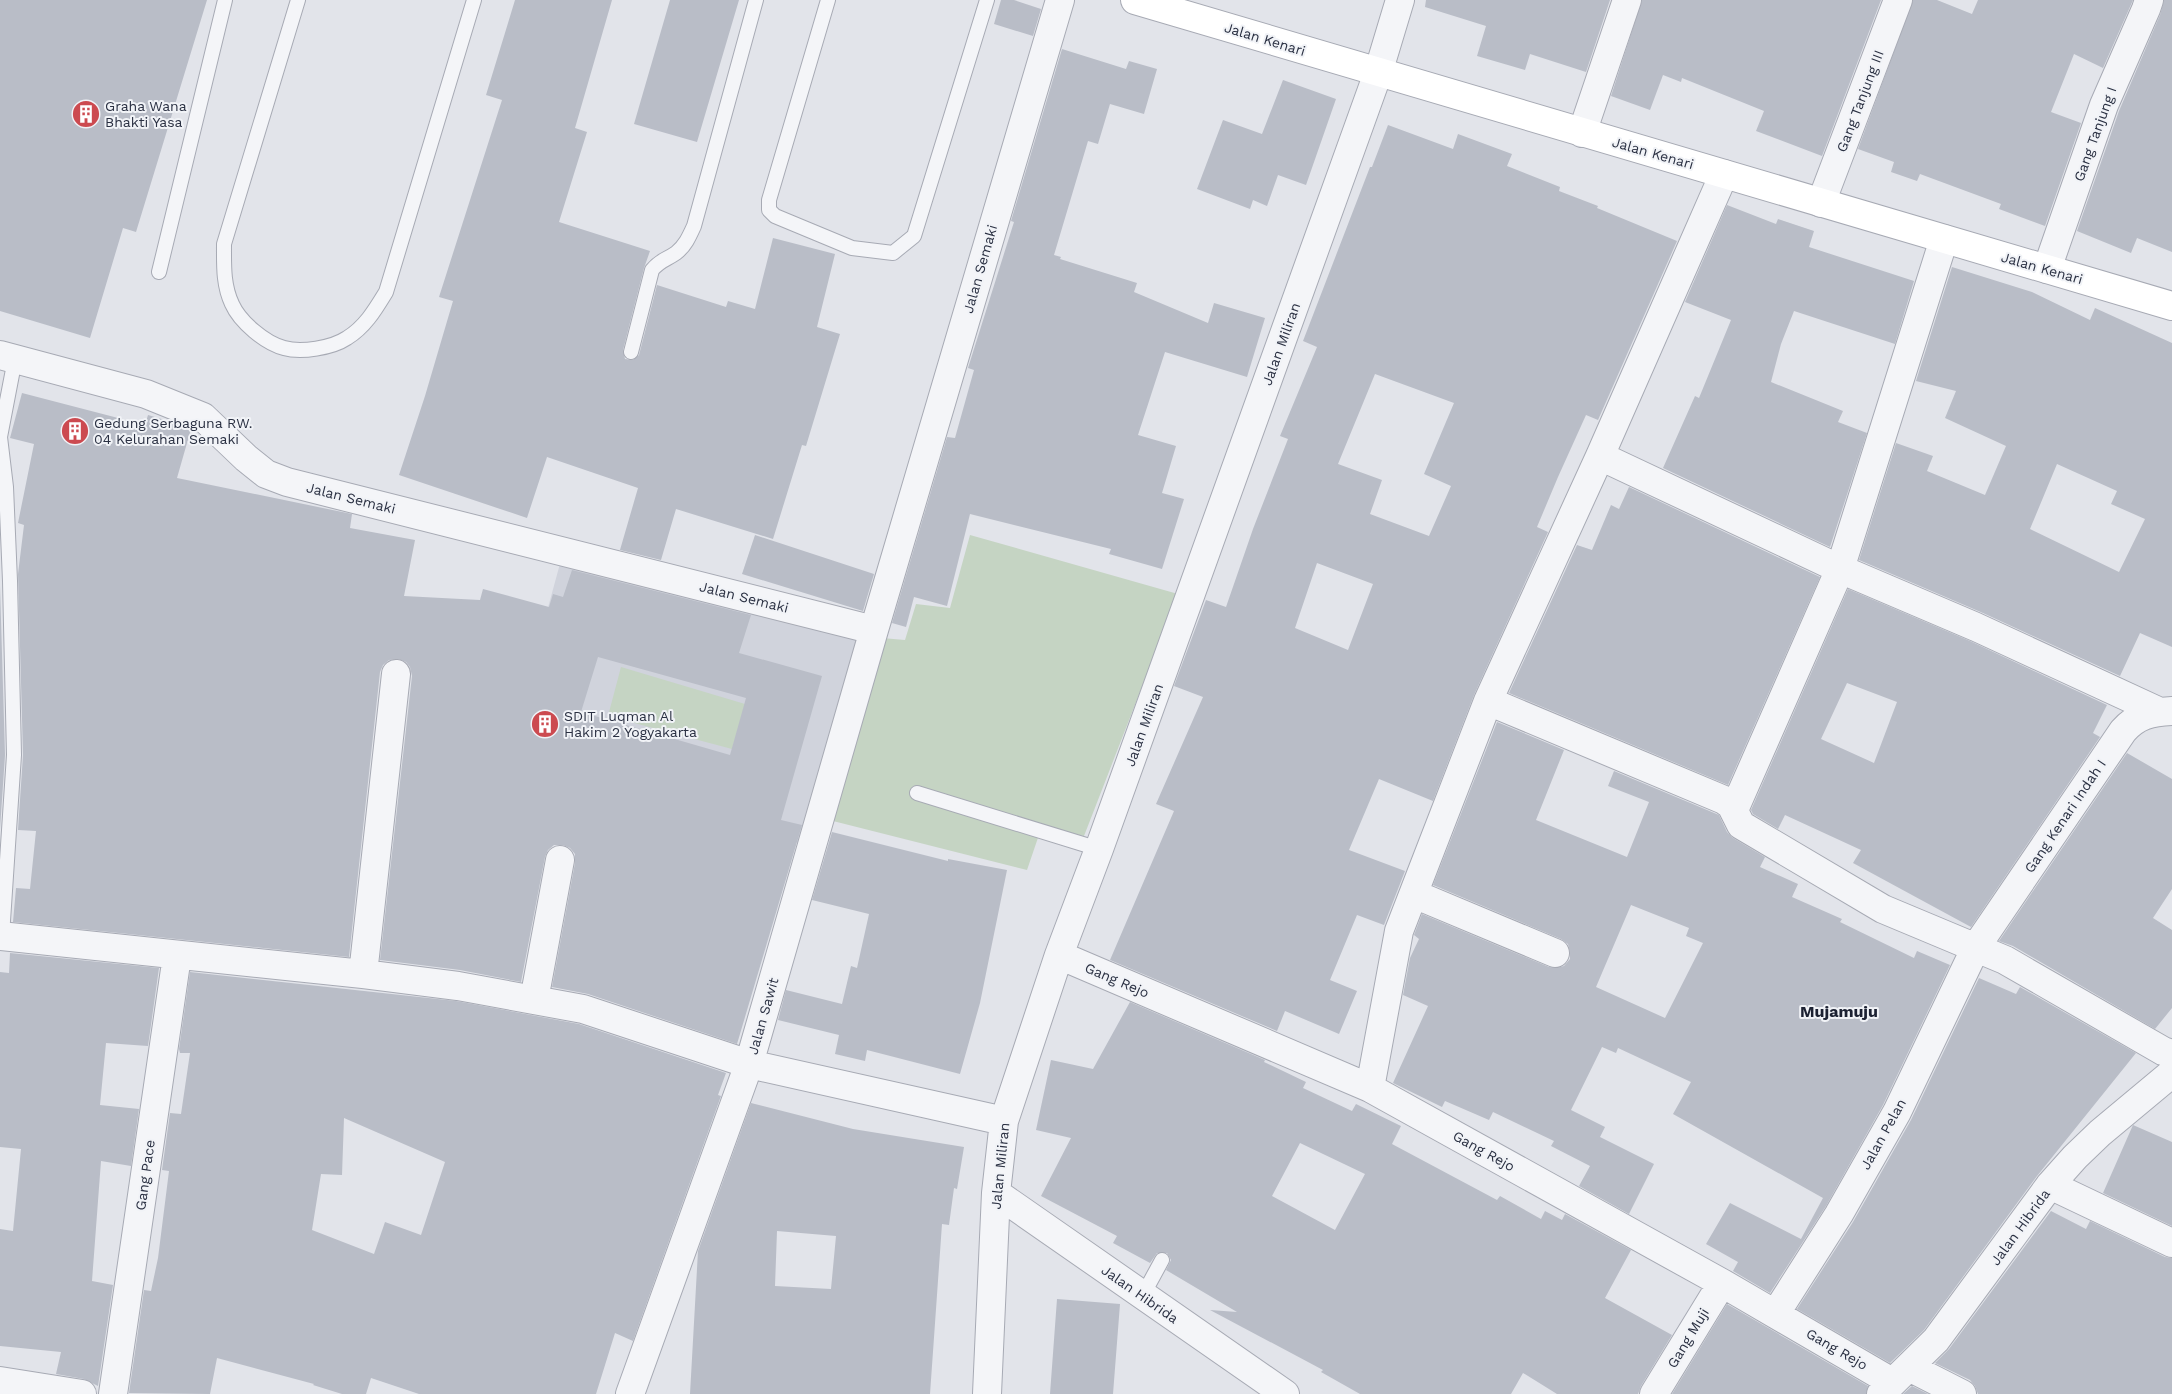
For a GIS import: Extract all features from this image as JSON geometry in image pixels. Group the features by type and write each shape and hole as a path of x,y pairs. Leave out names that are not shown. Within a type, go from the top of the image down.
{"main road":[{"name":"Jalan Kenari","path":"1135,0 2172,306"}],"street":[{"name":"Jalan Semaki","path":"8,357 146,394 204,418 266,474 287,482 874,630 1060,0"},
{"name":"Jalan Miliran","path":"987,1394 996,1193 1004,1121 1059,954 1100,848 1378,73 1400,0"},
{"path":"1582,132 1627,0"},
{"name":"Gang Tanjung III","path":"1821,203 1898,0"},
{"name":"Gang Tanjung I","path":"2047,269 2104,104 2148,0"},
{"path":"1370,1088 1399,931 1488,701 1600,456 1724,174"},
{"path":"1734,810 1840,569 1944,239"},
{"path":"1600,456 1840,569 2165,711"},
{"name":"Jalan Sawit","path":"630,1394 749,1064 874,630"},
{"path":"363,974 396,674"},
{"path":"1488,701 1724,800 1734,810 1741,825 1883,909 2005,960 2163,1051 2172,1054"},
{"name":"Gang Kenari Indah I","path":"1976,947 2123,731 2132,720 2144,714 2165,711"},
{"path":"534,1000 560,860"},
{"path":"1414,894 1555,953"},
{"path":"1,936 177,956 363,974 458,986 583,1009 749,1064 1004,1121"},
{"name":"Jalan Pelan","path":"1776,1313 1838,1214 1897,1112 1976,947"},
{"name":"Gang Rejo","path":"1059,954 1370,1088 1776,1313 1894,1381 1962,1394"},
{"name":"Gang Pace","path":"113,1394 177,956"},
{"name":"Jalan Hibrida","path":"1894,1381 1936,1340 2050,1185 2100,1132 2172,1072"},
{"path":"2050,1185 2172,1243"},
{"name":"Jalan Hibrida","path":"996,1193 1285,1394"},
{"name":"Gang Muji","path":"1654,1394 1722,1283"},
{"path":"0,1381 82,1394"}],"lane":[{"path":"159,272 225,0"},
{"path":"298,0 224,244 223,276 232,306 254,332 284,348 316,350 346,339 372,317 386,292 474,0"},
{"path":"631,352 652,270 659,261 674,254 687,243 694,226 756,0"},
{"path":"828,0 769,200 769,210 775,216 852,248 893,252 914,236 988,0"},
{"path":"1,936 14,755 10,571 6,487 0,437 8,357"},
{"path":"917,793 1100,848"},
{"path":"1142,1295 1162,1260"}],"shaded area":[{"path":"561,560 860,640 804,844 579,783 499,787"}],"green space":[{"path":"970,535 1178,594 1084,836 1042,826 1027,870 833,821 882,638 905,640 916,604 950,608"},
{"path":"621,667 745,704 732,749 608,716"}],"building":[{"name":"Graha Wana Bhakti Yasa","path":"0,0 207,0 136,232 123,228 90,338 0,311"},
{"path":"515,0 612,0 575,128 587,132 559,222 650,251 623,350 625,359 633,360 639,355 657,285 726,307 728,301 755,309 773,238 835,254 817,327 840,334 806,446 802,445 773,539 676,509 661,560 620,550 638,488 547,457 527,518 399,475 453,301 439,297 502,100 486,95"},
{"path":"670,0 739,0 697,142 634,124"},
{"path":"1001,0 1014,0 1041,9 1033,36 994,24"},
{"path":"1426,0 1610,0 1586,72 1530,54 1525,70 1477,56 1486,26 1425,7"},
{"path":"1642,0 1881,0 1822,156 1756,131 1764,111 1682,78 1681,82 1663,75 1650,110 1611,96"},
{"path":"1913,0 1937,0 1972,14 1978,0 2133,0 2103,68 2074,54 2051,112 2081,123 2045,226 1999,209 2001,204 1920,174 1917,181 1891,172 1894,162 1858,149"},
{"path":"2164,0 2172,0 2172,252 2137,238 2131,253 2077,231 2119,111 2160,15"},
{"path":"1062,49 1126,69 1129,61 1157,69 1144,114 1110,104 1098,144 1088,141 1054,255 1061,257 1060,259 1137,283 1134,292 1208,323 1214,303 1265,318 1247,377 1165,352 1138,435 1176,446 1162,493 1184,499 1162,569 1109,554 1111,549 970,514 947,606 914,597 906,627 892,623 947,437 955,438 974,370 968,368 1014,222 1011,221"},
{"path":"1283,80 1336,99 1306,185 1278,175 1267,206 1253,200 1250,209 1197,189 1223,120 1262,134"},
{"path":"1388,125 1453,149 1458,134 1512,154 1507,166 1560,187 1559,191 1677,241 1598,420 1586,415 1558,477 1537,527 1548,532 1474,695 1433,801 1379,779 1349,850 1405,871 1384,925 1357,915 1330,980 1357,991 1339,1034 1285,1011 1277,1031 1110,960 1174,811 1156,804 1203,697 1174,686 1206,600 1226,607 1253,529 1288,439 1280,436 1317,347 1303,341 1370,167 1372,167","holes":["1375,374 1454,403 1424,474 1451,486 1429,536 1370,514 1382,480 1338,464","1317,563 1373,584 1348,650 1295,628"]},
{"path":"1727,205 1776,224 1778,219 1814,231 1809,247 1914,281 1895,344 1794,311 1781,344 1771,382 1843,411 1838,422 1867,433 1830,547 1663,468 1695,396 1699,398 1731,320 1685,302"},
{"path":"1952,267 2032,292 2090,320 2095,308 2172,343 2172,647 2140,633 2120,676 1983,613 1859,560 1896,443 1933,456 1927,471 1985,495 2006,446 1945,418 1956,391 1916,381","holes":["2057,464 2117,491 2111,504 2145,519 2119,572 2030,529"]},
{"path":"22,393 145,425 148,415 191,429 177,478 352,514 350,528 415,540 404,596 480,600 483,589 549,607 553,594 563,597 572,570 751,615 739,653 822,676 781,820 802,825 737,1044 588,994 552,987 575,863 575,854 570,848 563,845 554,845 548,850 545,857 521,982 460,970 380,960 412,676 410,667 406,662 398,659 389,660 383,665 380,672 349,957 13,922 16,888 30,889 36,831 18,830 23,755 18,574 24,525 18,523 34,444 10,438","holes":["598,657 746,698 730,755 581,712"]},
{"path":"1629,487 1820,577 1728,785 1509,693 1577,545 1592,550 1611,505 1619,509"},
{"path":"755,535 874,574 863,611 742,574"},
{"path":"0,586 5,755 0,829"},
{"path":"1848,589 1970,641 2107,705 2093,733 2100,737 1971,927 1853,863 1861,850 1785,815 1778,829 1753,814 1751,810","holes":["1847,683 1897,702 1874,763 1821,739"]},
{"path":"1497,722 1564,750 1536,820 1627,857 1649,802 1608,786 1614,771 1719,815 1727,832 1733,838 1765,857 1760,867 1798,884 1792,897 1842,919 1840,922 1914,958 1917,951 1950,965 1883,1105 1826,1206 1770,1293 1733,1271 1738,1262 1706,1244 1730,1203 1801,1239 1823,1198 1673,1114 1691,1082 1618,1048 1616,1053 1602,1047 1571,1110 1605,1127 1600,1137 1654,1164 1629,1214 1579,1186 1590,1166 1551,1146 1554,1141 1493,1112 1489,1120 1445,1101 1442,1107 1393,1083 1428,1006 1403,995 1410,958 1419,939 1414,935 1422,914 1549,967 1564,966 1570,959 1568,944 1561,939 1433,885","holes":["1631,905 1689,928 1686,936 1703,943 1665,1018 1596,987"]},
{"path":"2127,753 2172,779 2172,889 2153,918 2172,930 2172,1008 2155,1029 2013,946 1999,941"},
{"path":"832,832 948,861 948,859 1007,870 980,1003 960,1074 867,1050 865,1061 835,1054 839,1035 778,1020 786,990 842,1004 851,966 857,968 869,914 812,900"},
{"path":"10,953 159,968 148,1046 106,1043 100,1105 139,1109 131,1166 101,1161 92,1281 113,1285 98,1386 84,1379 56,1374 61,1352 0,1346 0,1229 13,1231 21,1149 0,1147 0,972 9,973"},
{"path":"190,972 456,1001 579,1024 726,1073 718,1095 721,1096 633,1341 615,1333 596,1394 419,1394 371,1378 366,1394 342,1394 314,1384 217,1358 210,1394 129,1393 144,1290 151,1291 158,1258 169,1171 162,1170 170,1113 181,1114 190,1053 180,1053","holes":["344,1118 445,1162 421,1235 385,1222 374,1254 312,1230 321,1174 342,1175"]},
{"path":"1979,978 2016,994 2020,987 2136,1053 2037,1176 1924,1330 1890,1363 1797,1309 1853,1222 1911,1120"},
{"path":"1130,1002 1265,1060 1264,1062 1306,1082 1303,1088 1352,1111 1356,1104 1401,1126 1392,1144 1497,1200 1500,1196 1541,1219 1545,1211 1562,1220 1565,1214 1631,1250 1605,1298 1672,1335 1638,1394 1557,1394 1523,1373 1511,1394 1360,1394 1321,1372 1323,1370 1210,1310 1237,1312 1166,1270 1171,1260 1167,1253 1157,1253 1150,1263 1113,1243 1117,1236 1041,1196 1071,1138 1036,1130 1051,1060 1093,1069","holes":["1300,1143 1365,1174 1335,1230 1272,1196"]},
{"path":"751,1103 853,1129 964,1147 957,1189 954,1188 949,1225 942,1224 930,1394 690,1394 698,1251","holes":["777,1231 836,1236 831,1289 775,1286"]},
{"path":"2133,1125 2172,1142 2172,1226 2103,1193"},
{"path":"2051,1211 2086,1229 2090,1221 2165,1257 2172,1258 2172,1394 1978,1394 1970,1380 1935,1363 1949,1349"},
{"path":"1057,1299 1120,1304 1113,1394 1050,1394"},
{"path":"1727,1304 1868,1386 1866,1394 1672,1394"},
{"path":"1912,1386 1928,1394 1903,1394"}],"place":[{"name":"Graha Wana Bhakti Yasa","path":"86,114"},
{"name":"Gedung Serbaguna RW. 04 Kelurahan Semaki","path":"75,431"},
{"name":"SDIT Luqman Al Hakim 2 Yogyakarta","path":"545,724"}],"district":[{"name":"Mujamuju","path":"1839,1011"}]}
